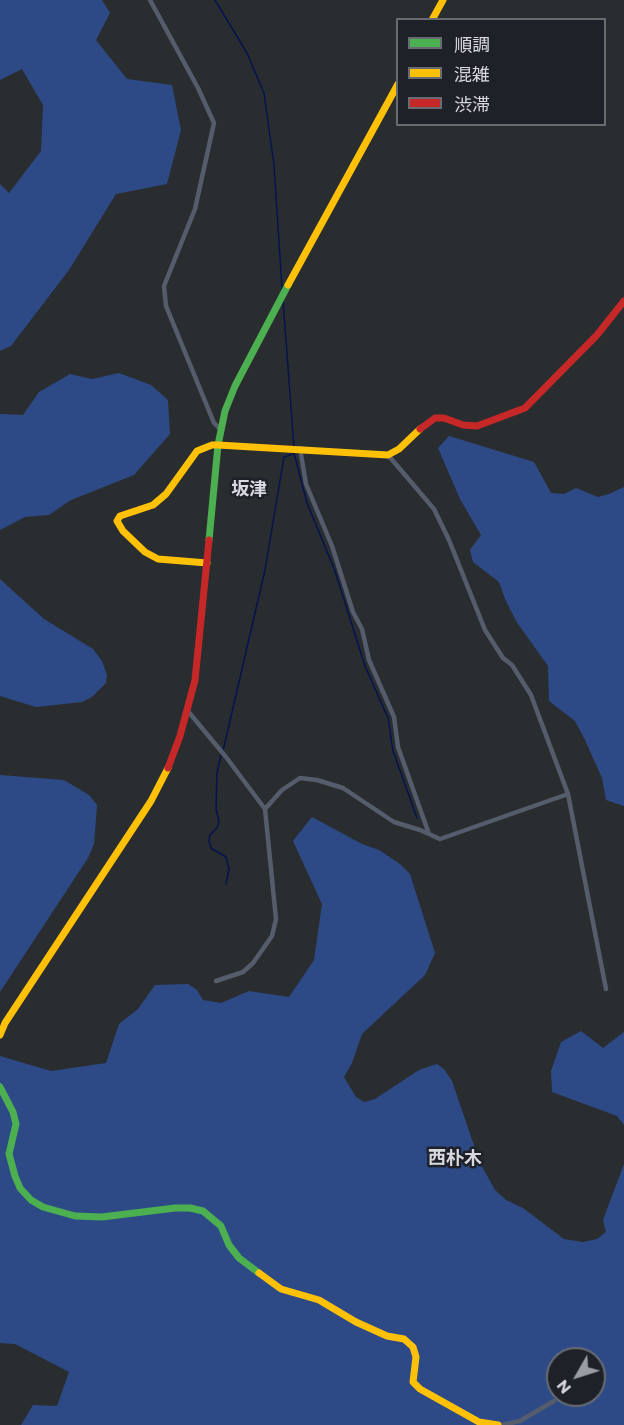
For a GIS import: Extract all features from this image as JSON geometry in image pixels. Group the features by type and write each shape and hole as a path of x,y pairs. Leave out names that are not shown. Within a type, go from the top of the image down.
{"street":[{"path":"150,0 198,88 214,123 195,208 164,286 166,306 213,423 221,430"},
{"path":"433,18 443,0"},
{"path":"0,1035 3,1023 151,801 166,772 180,736 195,680 218,445 225,411 235,386 285,291 396,88"},
{"path":"207,563 158,559 145,552 123,531 117,521 120,516 153,505 166,494 197,451 218,445 388,455 399,449 435,418 477,426 525,408 597,335 624,301"},
{"path":"296,448 306,484 332,546 353,612 362,629 369,660 394,717 398,747 429,834"},
{"path":"388,455 434,509 485,630 503,658 512,665 531,695 568,794 606,989"},
{"path":"187,710 264,809 276,919 266,947 253,963 243,972 216,981"},
{"path":"264,809 282,790 300,778 317,780 343,788 394,822 440,839 568,794"},
{"path":"0,1088 13,1112 16,1124 9,1154 15,1176 20,1188 31,1200 43,1207 75,1216 102,1217 175,1208 203,1211 221,1226 229,1245 239,1258 281,1289 319,1299 356,1322 387,1336 404,1339 413,1347 416,1357 413,1382 420,1389 479,1422 500,1425 520,1421 546,1406"}],"shaded area":[{"path":"0,0 102,0 110,13 96,40 127,79 172,85 181,130 167,184 116,194 69,270 11,346 0,351 0,184 9,193 41,151 43,105 22,69 0,80"},
{"path":"119,373 151,385 168,400 170,434 134,475 71,500 49,515 25,517 0,530 0,414 23,415 39,392 70,374 92,379"},
{"path":"449,436 534,462 551,493 564,494 576,488 598,497 624,487 624,806 606,800 602,778 575,721 549,701 548,666 516,621 499,582 473,562 470,550 481,535 460,499 438,448"},
{"path":"0,579 44,619 93,649 102,661 107,675 106,683 92,697 82,702 36,707 0,696"},
{"path":"0,775 64,780 89,795 97,805 94,844 88,858 0,992"},
{"path":"312,817 362,844 379,850 410,874 435,953 425,975 362,1034 352,1063 344,1077 356,1097 364,1102 375,1099 419,1070 437,1064 444,1069 452,1081 480,1163 495,1190 564,1239 583,1242 597,1239 606,1232 603,1220 624,1164 624,1425 21,1425 33,1405 57,1406 69,1372 15,1344 0,1343 0,1056 51,1071 106,1063 119,1024 138,1009 155,985 188,984 197,990 203,1000 221,1003 249,991 289,997 314,960 322,904 293,841"},
{"path":"581,1031 603,1048 624,1032 624,1125 617,1116 552,1092 551,1071 561,1042"}],"waterway":[{"path":"215,0 247,53 264,93 274,165 282,289"},
{"path":"283,300 294,448"},
{"path":"294,453 307,503 335,571 365,666 388,718 393,751 417,818"},
{"path":"223,751 265,570 284,457 293,454"},
{"path":"221,755 217,773 216,808 219,822 210,835 209,841 211,848 226,857 229,869 226,884"}],"traffic: fast":[{"path":"209,540 218,445 225,411 235,386 288,285"},
{"path":"0,1087 13,1112 16,1124 9,1154 15,1176 20,1188 31,1200 43,1207 75,1216 102,1217 175,1208 203,1211 221,1226 229,1245 239,1258 259,1273"}],"traffic: slow":[{"path":"433,18 443,0"},
{"path":"288,285 396,88"},
{"path":"207,563 158,559 145,552 123,531 117,521 120,516 153,505 166,494 197,451 218,445 388,455 399,449 420,429"},
{"path":"0,1035 5,1023 151,801 168,768"},
{"path":"259,1273 281,1289 319,1300 356,1322 387,1336 404,1339 413,1347 416,1357 413,1382 420,1389 479,1422 498,1425"}],"traffic: jam":[{"path":"420,429 435,418 477,426 525,408 597,335 624,301"},
{"path":"168,768 180,736 195,680 209,540"}],"district":[{"name":"坂津","path":"249,489"},
{"name":"西朴木","path":"455,1158"}]}
